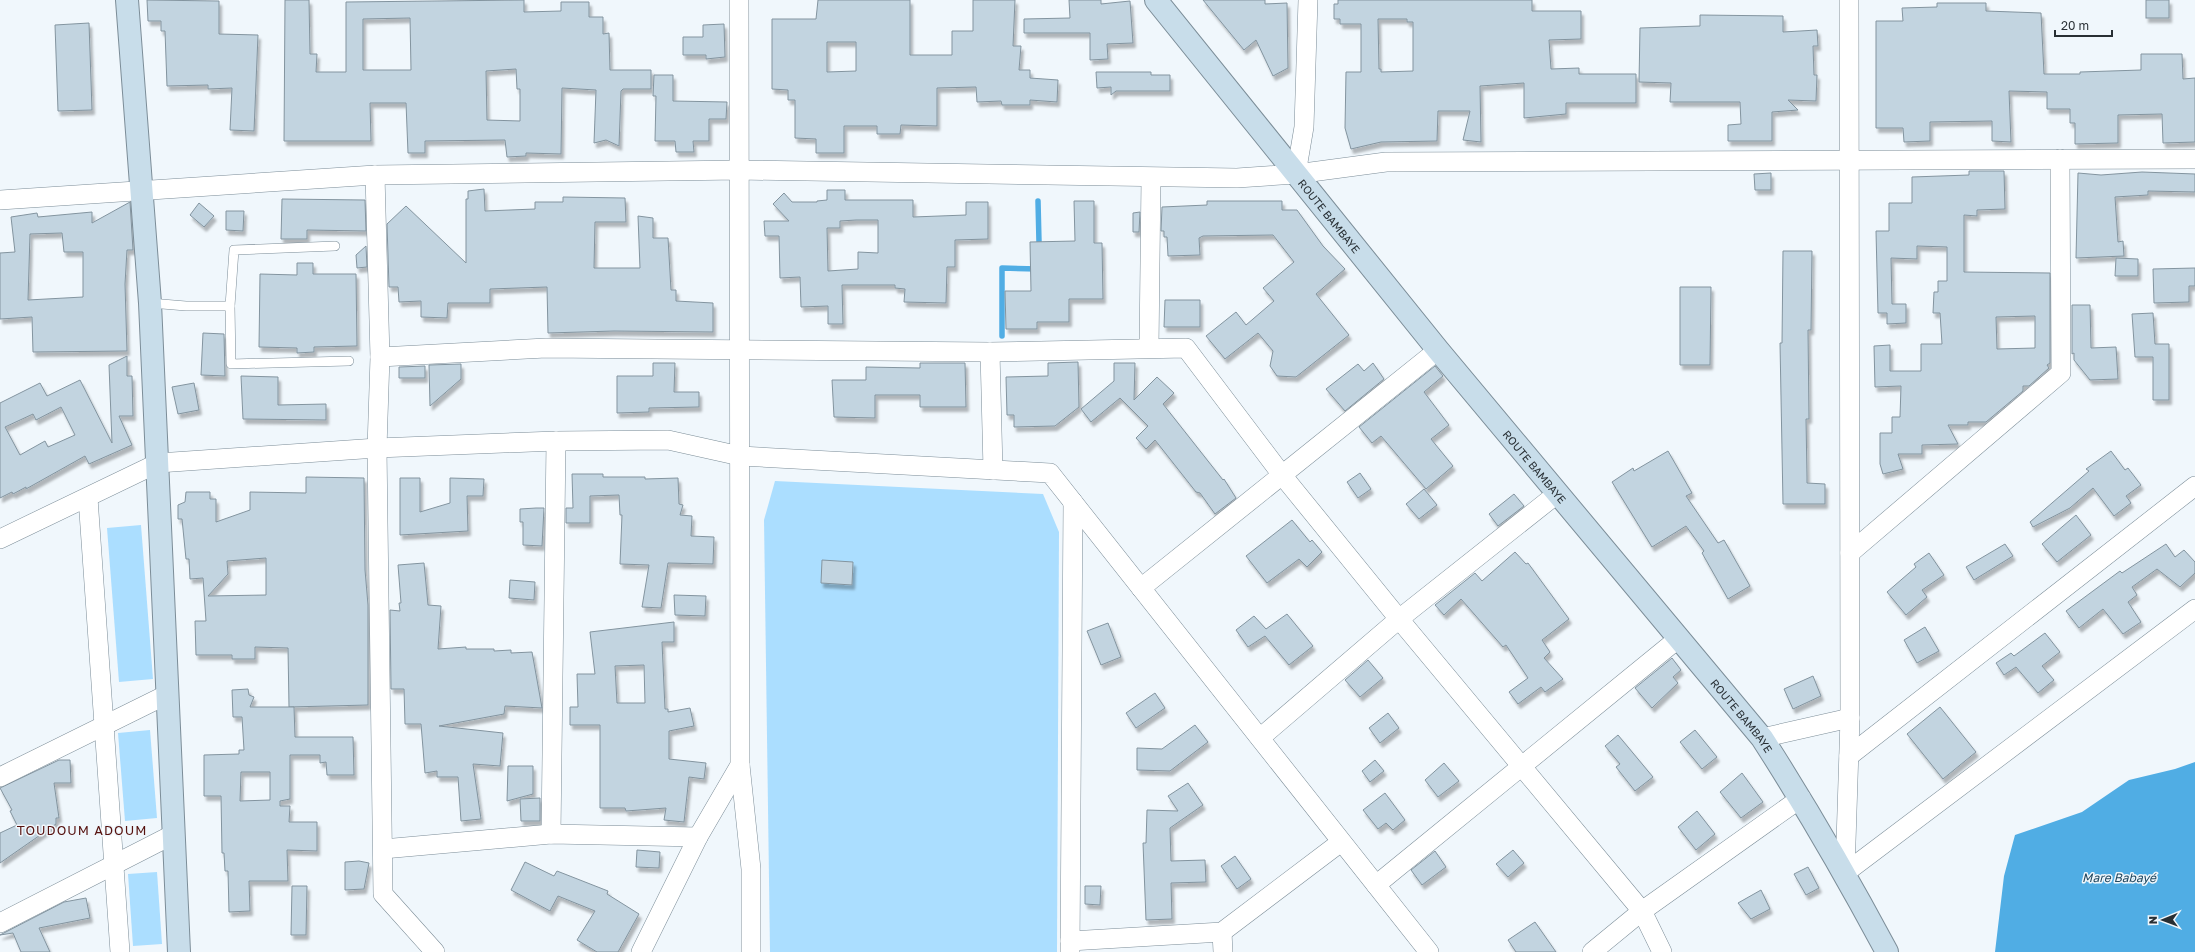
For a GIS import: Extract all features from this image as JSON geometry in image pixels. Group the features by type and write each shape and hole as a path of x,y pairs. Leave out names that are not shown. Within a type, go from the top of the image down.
{"street":[{"path":"127,0 150,303 179,952"},
{"path":"739,0 740,765 751,870 750,952"},
{"name":"ROUTE BAMBAYE","path":"1156,0 1438,350 1762,738 1801,798 1845,873 1887,952"},
{"path":"1296,174 1304,127 1308,0"},
{"path":"1845,873 1850,718 1849,0"},
{"path":"0,200 375,175 739,170 1150,178 1237,178 1296,174 1386,162 2060,159 2195,160"},
{"path":"1850,553 2061,373 2060,159"},
{"path":"375,175 380,357 377,448 383,894 435,952"},
{"path":"1149,348 1150,178"},
{"path":"380,357 546,348 990,352 1186,348 1282,475 1399,619 1642,911 1662,952"},
{"path":"1141,588 1438,350"},
{"path":"990,352 993,470"},
{"path":"0,539 158,464 377,448 556,441 668,440 740,456 1050,473 1429,952"},
{"path":"551,834 556,441"},
{"path":"1849,756 2195,486"},
{"path":"1260,738 1399,619 1558,493"},
{"path":"88,498 120,952"},
{"path":"1073,502 1070,946 1222,932 1341,842"},
{"path":"1845,873 2195,609"},
{"path":"1376,885 1679,638"},
{"path":"0,776 168,694"},
{"path":"1762,738 1850,718"},
{"path":"641,952 698,837 740,765"},
{"path":"1592,952 1642,911 1801,798"},
{"path":"0,923 174,834"},
{"path":"383,849 551,834 698,837"},
{"path":"1222,932 1223,952"}],"lane":[{"path":"335,246 234,250 230,306 231,364 349,361"},
{"path":"150,303 186,306 230,306"}],"shaded area":[{"path":"775,481 1043,494 1059,532 1057,952 770,952 764,520"},
{"path":"141,525 153,679 119,682 107,528"},
{"path":"150,730 157,818 125,821 118,733"},
{"path":"157,872 162,944 133,946 128,874"}],"water":[{"name":"Mare Babayé","path":"2195,762 2195,952 1995,952 2004,876 2015,835 2082,812 2129,780 2175,769"}],"building":[{"path":"147,0 219,1 219,34 258,35 254,131 230,130 232,88 208,89 208,85 167,86 165,31 161,31 161,21 148,21"},
{"path":"285,0 309,0 310,54 317,54 316,72 346,72 346,2 524,0 524,12 561,11 561,2 589,2 589,17 603,17 603,34 609,33 610,70 651,70 651,89 623,89 621,91 619,146 606,140 594,143 596,90 562,88 561,154 526,153 526,156 507,157 505,140 425,141 425,153 408,153 406,103 370,103 371,141 284,141","holes":["410,18 411,70 363,70 363,19","516,69 517,89 520,89 520,121 487,120 486,71"]},
{"path":"818,0 910,0 910,55 952,55 952,31 973,31 973,0 1015,0 1013,46 1021,46 1019,70 1030,70 1030,78 1058,80 1057,102 1030,100 1030,105 1002,105 1001,101 977,102 976,87 937,88 937,126 901,125 900,134 877,134 877,126 844,126 844,153 816,153 816,139 795,138 795,100 788,100 788,90 772,89 772,19 816,19","holes":["827,42 856,42 856,71 827,72"]},
{"path":"1069,0 1101,0 1101,4 1130,1 1133,43 1107,44 1108,59 1090,60 1090,33 1024,33 1024,19 1070,18"},
{"path":"1203,0 1265,0 1265,4 1287,3 1288,68 1273,76 1256,40 1244,50"},
{"path":"1338,0 1532,0 1532,11 1581,11 1581,39 1549,40 1551,69 1579,68 1579,74 1636,74 1636,103 1566,103 1566,114 1524,118 1524,83 1480,86 1481,142 1463,140 1470,111 1438,111 1437,141 1381,142 1351,149 1345,128 1346,72 1361,72 1361,24 1340,24 1340,19 1334,19 1334,4 1338,4","holes":["1378,19 1407,19 1407,22 1413,22 1413,71 1381,72 1381,69 1379,69"]},
{"path":"2146,0 2169,0 2169,18 2146,18"},
{"path":"1937,3 1986,3 1986,11 2041,13 2044,74 2080,74 2080,72 2141,70 2141,54 2182,54 2183,79 2195,78 2195,142 2163,143 2162,114 2118,115 2118,143 2075,144 2075,123 2070,123 2070,109 2047,109 2047,92 2009,91 2011,142 1992,141 1992,121 1930,122 1930,141 1904,142 1903,128 1876,128 1876,21 1903,21 1902,8 1937,7"},
{"path":"1700,15 1783,16 1783,32 1817,30 1818,46 1813,46 1814,75 1817,75 1816,101 1788,100 1798,110 1772,112 1772,141 1728,141 1728,125 1741,124 1740,102 1670,102 1671,83 1639,82 1640,28 1700,26"},
{"path":"89,23 92,110 58,111 55,25"},
{"path":"724,24 725,57 706,59 706,55 683,55 683,37 703,37 703,25"},
{"path":"1096,72 1151,72 1151,75 1170,75 1170,91 1116,91 1111,95 1111,87 1097,88"},
{"path":"654,75 673,75 673,101 727,102 726,119 709,119 709,141 693,141 694,152 676,152 675,141 655,141 656,96 653,96"},
{"path":"1969,171 2004,171 2005,209 1977,210 1977,216 1964,215 1964,272 2050,273 2050,363 2047,365 2049,368 2029,386 2023,386 2023,391 1986,422 1968,422 1968,425 1948,425 1958,444 1922,445 1922,454 1898,454 1903,469 1883,474 1880,464 1880,433 1892,433 1892,417 1900,417 1901,386 1875,387 1874,346 1890,345 1890,371 1921,371 1921,344 1942,344 1940,313 1933,313 1934,292 1938,292 1938,281 1947,281 1947,247 1917,246 1917,259 1891,258 1892,304 1906,304 1906,323 1887,324 1887,313 1878,313 1876,231 1889,231 1889,203 1912,203 1912,177 1969,175","holes":["2035,316 2035,348 1997,349 1996,317"]},
{"path":"2142,172 2195,174 2195,192 2148,191 2148,195 2115,197 2118,242 2123,241 2124,256 2076,258 2078,173 2101,175"},
{"path":"1771,173 1771,190 1755,190 1754,174"},
{"path":"484,189 485,211 535,209 535,202 563,202 563,197 625,198 626,222 595,222 594,268 640,268 638,216 653,218 653,238 668,238 671,290 676,290 676,301 713,303 713,332 614,331 548,333 547,287 490,289 490,303 448,303 447,318 421,317 421,301 399,302 398,287 389,287 387,224 406,206 466,263 466,199 468,199 468,191"},
{"path":"827,190 845,190 845,200 913,200 913,217 966,215 966,202 988,202 988,239 955,240 955,267 947,267 946,303 904,302 905,289 895,288 895,285 842,285 843,324 828,324 828,306 801,307 800,277 780,278 779,236 765,236 764,221 789,221 773,204 784,193 792,202 817,202 827,200","holes":["878,220 878,253 858,252 858,269 828,271 827,228 840,228 840,221"]},
{"path":"282,199 365,200 366,231 307,230 307,239 281,239"},
{"path":"1074,201 1094,201 1094,243 1102,243 1103,299 1069,299 1069,322 1037,322 1037,329 1006,329 1005,291 1031,291 1030,242 1075,241"},
{"path":"1207,201 1282,201 1282,210 1297,210 1323,246 1345,269 1316,294 1349,335 1296,377 1277,376 1270,366 1273,351 1258,333 1225,359 1206,336 1236,312 1246,325 1274,301 1263,288 1294,262 1273,235 1203,236 1199,238 1200,255 1168,256 1167,237 1164,237 1164,231 1161,231 1162,207 1207,205"},
{"path":"130,202 133,250 127,250 125,284 127,351 33,352 32,317 0,319 0,253 15,252 11,217 37,213 38,217 92,212 92,223","holes":["62,233 64,252 83,252 83,297 28,300 30,234"]},
{"path":"199,203 214,216 204,227 190,215"},
{"path":"226,211 244,211 243,231 226,230"},
{"path":"1140,212 1139,232 1133,232 1133,213"},
{"path":"366,246 367,267 357,268 356,255"},
{"path":"1783,251 1812,251 1811,330 1808,330 1809,419 1806,419 1807,483 1825,484 1825,504 1783,504 1780,343 1782,343"},
{"path":"2116,258 2138,259 2138,276 2115,276"},
{"path":"297,263 313,263 313,274 356,274 357,346 314,347 314,352 297,353 297,348 259,347 260,274 297,275"},
{"path":"2195,268 2195,286 2189,286 2189,302 2154,303 2153,269"},
{"path":"1680,287 1711,287 1710,365 1680,365"},
{"path":"1165,300 1200,300 1200,327 1164,327"},
{"path":"2072,305 2090,305 2091,348 2116,347 2118,379 2090,380 2074,360 2074,353 2072,354"},
{"path":"2153,313 2155,344 2169,344 2169,400 2153,400 2153,357 2135,357 2132,314"},
{"path":"203,333 224,334 225,376 201,375"},
{"path":"127,356 127,376 132,376 133,416 119,416 132,445 89,464 85,456 26,489 26,487 13,494 12,492 0,498 0,403 40,383 47,396 80,380 112,443 109,365","holes":["61,407 75,435 48,447 45,441 20,455 5,427 33,414 36,420"]},
{"path":"1078,362 1079,407 1055,426 1014,427 1014,415 1007,415 1006,377 1048,376 1048,363"},
{"path":"653,363 675,363 674,392 699,392 699,407 649,408 649,412 617,413 617,376 653,376"},
{"path":"920,363 965,363 966,407 920,407 920,395 875,395 875,418 834,417 832,380 866,380 866,367 920,368"},
{"path":"1114,363 1135,363 1134,400 1157,377 1174,393 1163,404 1223,480 1224,479 1236,498 1215,514 1200,493 1196,492 1155,440 1146,449 1136,438 1148,426 1120,398 1091,422 1081,409 1114,381"},
{"path":"1373,363 1384,379 1345,411 1326,389 1358,364 1364,371"},
{"path":"461,364 461,379 430,406 429,365"},
{"path":"425,366 425,378 399,378 399,367"},
{"path":"1435,366 1443,376 1424,392 1449,425 1431,439 1453,466 1426,489 1381,436 1372,443 1359,427"},
{"path":"241,376 278,377 278,405 326,404 326,420 243,419"},
{"path":"194,383 199,410 178,414 172,387"},
{"path":"1668,451 1692,493 1686,496 1718,543 1724,540 1750,586 1728,599 1702,553 1704,551 1686,526 1652,547 1612,482 1633,468 1634,471"},
{"path":"2111,451 2125,470 2128,468 2141,485 2126,496 2131,503 2114,516 2093,488 2070,508 2033,527 2030,522 2089,471 2086,469"},
{"path":"1360,473 1371,489 1358,498 1347,482"},
{"path":"572,474 603,474 603,477 645,477 645,479 678,478 679,504 683,505 680,515 692,516 691,536 714,537 713,564 668,563 661,608 642,607 649,565 620,564 622,515 620,515 619,495 590,496 590,523 566,523 566,508 573,508"},
{"path":"306,477 364,478 365,570 368,605 368,705 289,707 288,648 255,647 255,659 232,659 232,655 196,655 195,621 206,621 203,578 190,579 189,559 186,559 182,519 178,519 178,505 185,502 186,492 210,492 210,499 216,499 216,522 250,510 250,492 306,493","holes":["266,558 266,595 208,596 228,574 227,561"]},
{"path":"400,478 420,478 420,512 450,503 450,478 484,479 483,496 467,496 468,531 400,535"},
{"path":"1424,489 1437,505 1419,519 1406,504"},
{"path":"1514,494 1524,506 1498,526 1489,514"},
{"path":"544,508 542,546 523,545 523,522 520,522 520,509"},
{"path":"2076,515 2091,535 2057,562 2042,544"},
{"path":"1292,520 1310,542 1312,540 1322,552 1307,567 1299,559 1267,583 1246,556"},
{"path":"2005,544 2013,556 1974,580 1966,567"},
{"path":"2166,544 2175,557 2184,550 2195,562 2195,573 2180,587 2157,569 2132,587 2137,595 2128,602 2141,622 2123,634 2103,609 2079,628 2066,611 2120,571 2122,573"},
{"path":"1515,552 1526,564 1528,563 1569,619 1542,640 1550,652 1544,658 1563,679 1545,692 1541,687 1518,704 1509,692 1528,678 1506,645 1503,647 1461,599 1444,615 1435,605 1475,573 1482,581"},
{"path":"1929,553 1944,575 1922,590 1927,597 1906,615 1887,592 1916,567 1914,564"},
{"path":"822,560 853,562 852,585 821,583"},
{"path":"424,563 428,605 441,606 438,649 466,647 466,649 494,649 494,651 511,650 511,653 532,652 542,708 505,706 504,714 439,726 503,733 500,766 473,764 481,819 461,821 458,777 437,777 437,771 425,773 421,724 405,724 404,689 391,689 390,610 400,611 399,603 401,603 398,565"},
{"path":"510,580 535,582 534,600 509,598"},
{"path":"674,595 706,596 705,616 675,615"},
{"path":"1287,614 1313,646 1289,665 1265,636 1248,647 1236,630 1254,616 1266,629"},
{"path":"674,622 674,642 662,642 665,709 668,709 668,712 690,708 694,726 669,731 669,759 706,763 704,779 689,777 684,822 664,820 666,808 626,811 625,808 600,808 600,725 570,725 570,707 578,707 577,674 595,674 590,632","holes":["644,665 645,703 617,703 615,666"]},
{"path":"1108,623 1121,657 1101,665 1087,631"},
{"path":"1925,627 1939,651 1917,663 1904,640"},
{"path":"2045,633 2060,652 2042,666 2054,680 2038,693 2016,667 2004,675 1996,663 2011,653 2014,656"},
{"path":"1672,658 1681,670 1673,677 1678,683 1652,708 1635,688"},
{"path":"1368,660 1383,678 1360,697 1345,680"},
{"path":"1813,676 1821,696 1793,709 1784,689"},
{"path":"248,689 249,695 254,697 250,707 294,707 295,737 353,737 354,775 327,775 326,762 320,763 320,755 290,755 290,799 280,801 280,806 290,806 289,822 317,822 317,851 287,850 288,881 249,881 250,911 229,912 228,871 225,871 224,853 222,853 221,796 204,796 204,755 239,754 239,750 244,750 242,717 233,717 232,690","holes":["241,772 270,772 270,800 240,801"]},
{"path":"1155,693 1165,708 1136,728 1126,713"},
{"path":"1940,707 1976,752 1943,779 1907,734"},
{"path":"1388,713 1399,728 1380,743 1369,728"},
{"path":"1195,725 1208,742 1170,771 1137,770 1137,748 1162,749"},
{"path":"1695,730 1717,757 1702,769 1680,742"},
{"path":"1618,735 1653,777 1635,791 1616,767 1620,764 1605,746"},
{"path":"59,760 70,760 71,783 54,783 59,818 56,818 56,824 0,863 0,833 17,825 10,811 12,810 0,788"},
{"path":"1375,760 1384,771 1370,782 1362,771"},
{"path":"1444,763 1459,781 1438,797 1425,780"},
{"path":"508,766 533,766 533,794 507,801"},
{"path":"1742,773 1763,802 1741,818 1720,792"},
{"path":"1188,783 1203,805 1170,828 1171,861 1205,860 1206,882 1171,883 1172,919 1146,920 1143,843 1146,843 1147,810 1178,811 1168,796"},
{"path":"1385,793 1405,820 1393,830 1386,823 1378,829 1363,810"},
{"path":"540,798 540,821 521,821 520,799"},
{"path":"1697,811 1715,834 1696,850 1678,827"},
{"path":"637,850 660,852 659,868 636,867"},
{"path":"1513,850 1524,863 1508,877 1496,864"},
{"path":"1435,851 1446,867 1422,885 1411,870"},
{"path":"1235,856 1251,879 1237,889 1221,866"},
{"path":"359,861 369,863 364,889 345,890 345,862"},
{"path":"525,862 554,876 557,871 608,891 607,894 639,914 618,952 597,952 577,940 595,911 558,896 550,911 511,890"},
{"path":"1808,867 1819,888 1806,895 1794,874"},
{"path":"292,886 307,886 306,935 291,935"},
{"path":"1085,886 1101,886 1100,905 1085,904"},
{"path":"1761,890 1770,909 1751,919 1738,903"},
{"path":"86,898 90,918 39,928 50,952 21,952 13,933 0,935 64,902"},
{"path":"1535,922 1556,952 1516,952 1508,940"}],"waterway":[{"path":"1038,201 1039,242"},
{"path":"1002,336 1002,268 1038,269"}],"district":[{"name":"TOUDOUM ADOUM","path":"82,830"}]}
